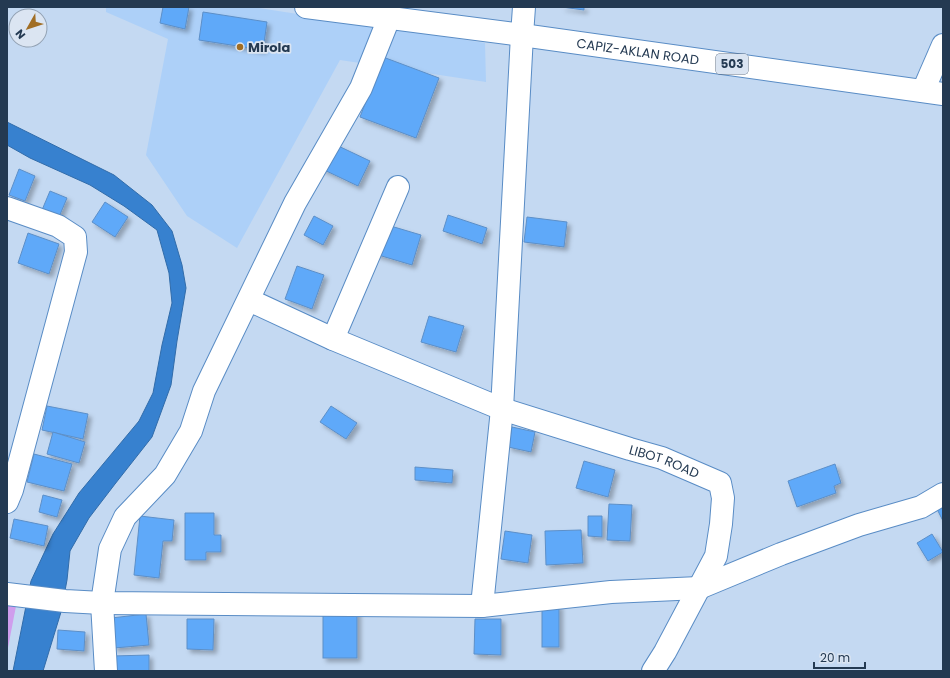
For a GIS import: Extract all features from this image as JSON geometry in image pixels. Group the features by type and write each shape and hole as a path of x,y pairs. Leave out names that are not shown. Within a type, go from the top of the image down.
{"main road":[{"name":"CAPIZ-AKLAN ROAD","path":"306,7 522,35 933,93"},
{"path":"482,606 502,409 524,7"},
{"path":"106,671 102,603 110,549 125,517 165,474 191,431 204,391 249,300 294,203 361,88 389,18"},
{"path":"933,93 943,45"},
{"path":"333,339 398,187"},
{"path":"7,208 58,226 70,233 75,237 76,252 9,493"},
{"path":"249,300 333,339 502,409"},
{"name":"LIBOT ROAD","path":"502,409 662,458 720,483 723,498 716,556 699,588"},
{"path":"15,596 102,603 482,606 611,592 699,588 781,554 859,525 921,507 943,494"},
{"path":"653,671 665,652 699,588"}],"shaded area":[{"path":"106,7 252,7 485,43 486,82 340,60 237,248 187,216 146,155 168,39 106,12"},
{"path":"7,605 16,606 7,653"}],"water":[{"path":"7,122 114,175 152,205 172,231 182,265 186,288 171,385 152,437 89,518 70,551 67,580 61,612 43,671 13,671 31,581 53,534 79,493 139,421 153,393 172,303 169,273 157,230 124,206 90,185 30,158 7,145"}],"building":[{"path":"163,7 189,7 185,29 160,23"},
{"path":"562,7 584,7 584,10"},
{"path":"203,12 267,22 263,50 199,40"},
{"path":"383,57 439,78 416,138 360,117"},
{"path":"332,143 370,161 358,186 320,168"},
{"path":"19,169 35,176 25,201 9,195"},
{"path":"50,191 67,198 59,217 42,210"},
{"path":"105,202 128,217 115,237 92,222"},
{"path":"448,215 487,228 482,244 443,231"},
{"path":"314,216 333,226 323,245 304,235"},
{"path":"527,217 567,222 564,247 524,242"},
{"path":"384,224 421,235 412,265 375,254"},
{"path":"28,233 59,244 49,274 18,263"},
{"path":"297,266 324,275 312,309 285,299"},
{"path":"429,316 464,326 456,352 421,342"},
{"path":"47,406 88,414 83,439 42,430"},
{"path":"331,406 357,423 346,439 320,422"},
{"path":"512,427 535,432 531,452 508,447"},
{"path":"53,432 85,442 79,463 47,454"},
{"path":"34,454 72,464 64,491 27,482"},
{"path":"584,461 615,470 608,497 576,488"},
{"path":"835,464 841,483 834,486 836,493 797,507 788,481"},
{"path":"415,467 453,470 452,483 415,480"},
{"path":"43,495 62,500 57,517 39,512"},
{"path":"943,496 943,521 933,501"},
{"path":"609,504 632,505 630,541 607,540"},
{"path":"185,513 214,513 214,535 221,535 221,552 206,552 206,560 185,560"},
{"path":"140,516 174,520 172,541 163,541 159,578 134,575"},
{"path":"588,516 602,516 602,537 588,536"},
{"path":"14,519 48,526 44,546 10,538"},
{"path":"581,530 583,563 546,565 545,531"},
{"path":"505,531 532,535 528,563 501,559"},
{"path":"932,534 943,552 928,561 917,543"},
{"path":"542,605 559,605 559,647 542,647"},
{"path":"323,608 357,608 357,658 323,658"},
{"path":"146,614 149,645 114,648 111,618"},
{"path":"187,619 214,619 213,650 187,649"},
{"path":"475,619 501,619 501,655 474,654"},
{"path":"58,630 85,632 84,651 57,649"},
{"path":"149,655 149,671 113,671 112,656"}],"place":[{"name":"Mirola","path":"240,47"}]}
